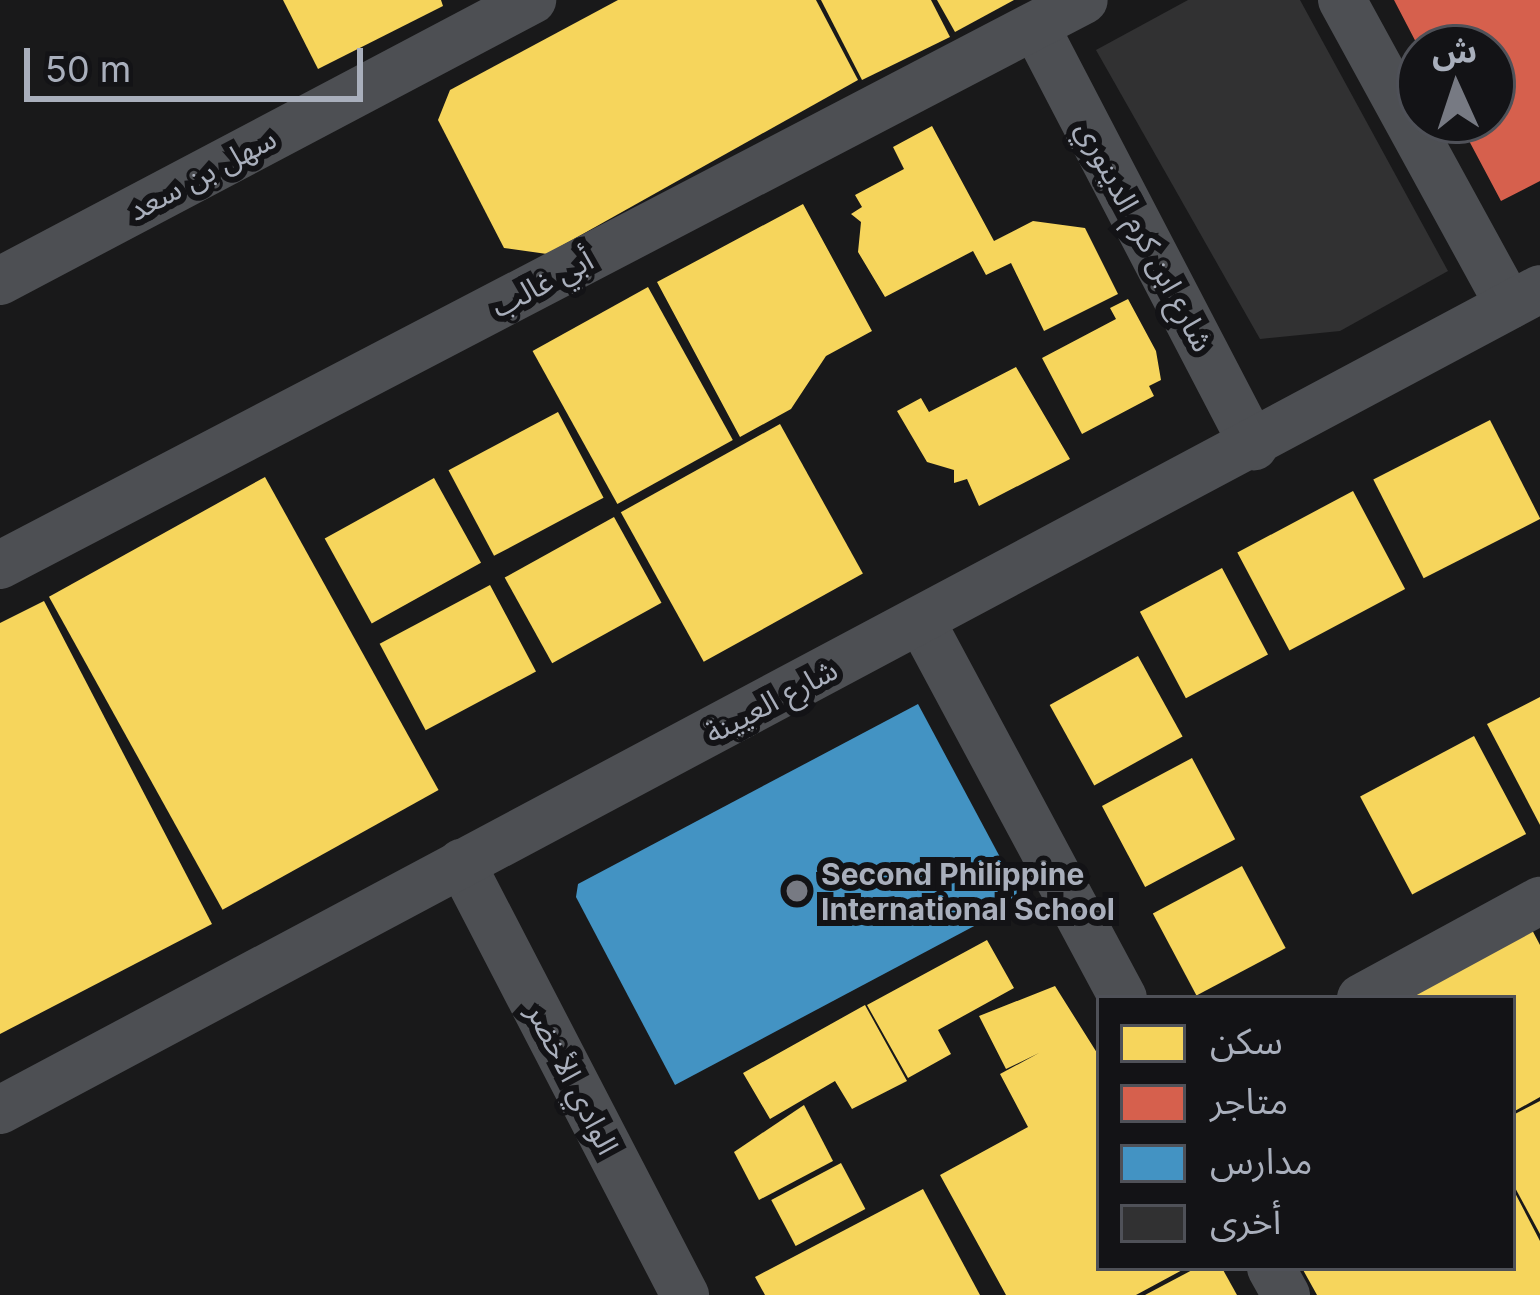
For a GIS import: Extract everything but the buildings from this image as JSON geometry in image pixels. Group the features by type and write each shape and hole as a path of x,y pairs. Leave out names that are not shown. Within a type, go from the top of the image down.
{"street":[{"name":"سهل بن سعد","path":"0,281 532,0"},
{"name":"أبي غالب","path":"0,565 1084,0"},
{"path":"1342,0 1524,297"},
{"name":"شارع ابن كرم الدينوري","path":"1035,26 1255,446"},
{"name":"شارع العيينة","path":"0,1109 1255,446 1524,297"},
{"path":"922,622 1122,995"},
{"name":"الوادي الأخضر","path":"461,863 685,1295"},
{"path":"1367,995 1540,902"}],"place":[{"name":"Second Philippine International School","path":"797,891"}]}
